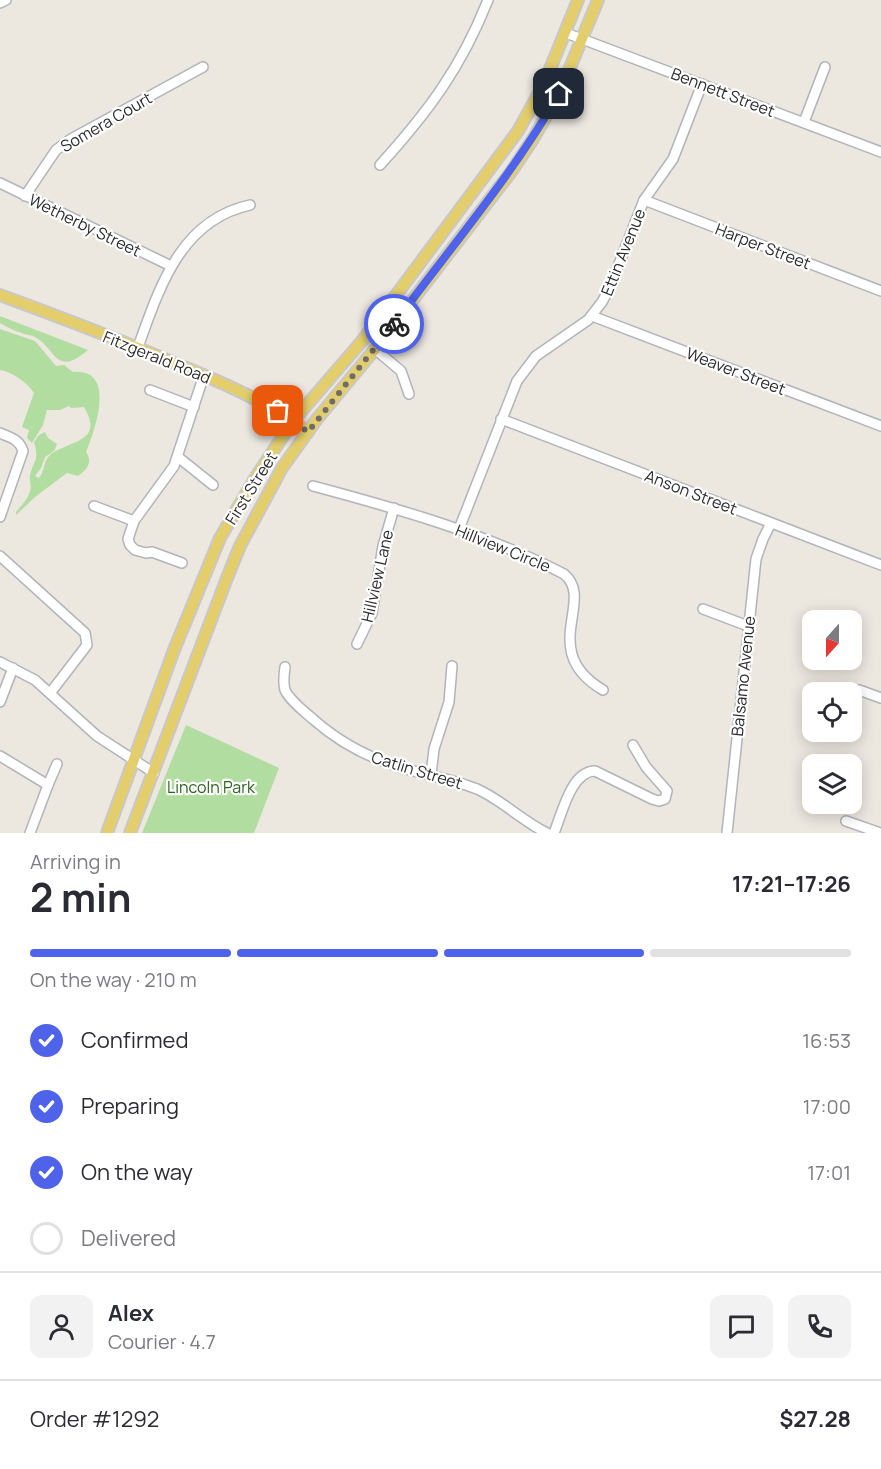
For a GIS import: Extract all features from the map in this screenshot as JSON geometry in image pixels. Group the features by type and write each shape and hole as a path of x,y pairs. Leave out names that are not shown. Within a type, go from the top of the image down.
{"main road":[{"name":"First Street","path":"107,833 174,650 220,538 254,480 293,421 362,341 518,131 544,84 578,0"},
{"name":"First Street","path":"130,833 195,658 240,546 282,468 533,139 559,94 598,0"},
{"name":"Fitzgerald Road","path":"0,295 138,347 204,375 241,392 308,432"}],"street":[{"path":"0,3 6,0"},
{"path":"380,165 414,128 451,76 488,0"},
{"name":"Bennett Street","path":"566,33 881,152"},
{"name":"Somera Court","path":"25,196 56,150 71,139 203,67"},
{"path":"804,122 825,67"},
{"name":"Ettin Avenue","path":"459,529 517,381 543,351 573,332 592,316 610,288 644,200 673,159 702,84"},
{"name":"Wetherby Street","path":"0,183 171,266"},
{"name":"Harper Street","path":"644,200 881,291"},
{"path":"138,347 161,285 187,244 205,227 240,208 250,206"},
{"name":"Weaver Street","path":"592,316 881,426"},
{"path":"375,349 401,370 409,394"},
{"path":"182,563 152,552 135,550 128,538 134,521 174,466 204,375"},
{"path":"150,390 194,407"},
{"name":"Anson Street","path":"501,419 881,565"},
{"path":"0,434 16,439 23,451 0,517"},
{"path":"178,457 213,485"},
{"name":"Hillview Circle","path":"313,486 459,529 545,564 570,579 575,592 569,634 572,654 583,675 603,690"},
{"path":"94,506 134,521"},
{"name":"Hillview Lane","path":"357,644 372,613 383,546 393,508"},
{"name":"Balsamo Avenue","path":"727,833 756,559 771,522"},
{"path":"0,556 85,633 87,645 51,693"},
{"path":"703,609 748,626"},
{"path":"0,662 35,680 97,736 154,773"},
{"path":"431,774 434,749 449,702 452,666"},
{"name":"Catlin Street","path":"285,667 286,691 326,731 376,759 479,790 501,802 534,827 547,833"},
{"path":"0,702 13,668"},
{"path":"862,691 881,698"},
{"path":"554,833 574,782 585,772 595,771 652,800 665,800 667,791 646,767 633,744"},
{"path":"0,756 48,785"},
{"path":"30,833 57,764"},
{"path":"846,820 880,833"}],"green space":[{"path":"0,316 88,350 69,361 57,359 35,337 0,323"},
{"path":"0,329 35,341 56,366 64,365 73,372 87,373 95,380 99,390 97,417 86,452 89,462 86,468 78,476 67,473 35,497 16,515 31,489 30,476 36,457 34,442 39,435 45,432 48,438 57,444 54,451 45,457 35,476 39,478 49,456 87,435 90,419 84,407 71,408 69,406 60,410 47,410 43,425 32,443 27,438 29,430 22,427 34,393 19,378 0,370"},
{"name":"Lincoln Park","path":"186,725 279,768 254,833 142,833"}],"way so far":[{"path":"278,411 308,432 394,324"}],"route":[{"path":"394,324 510,172 533,139 559,94"}]}
